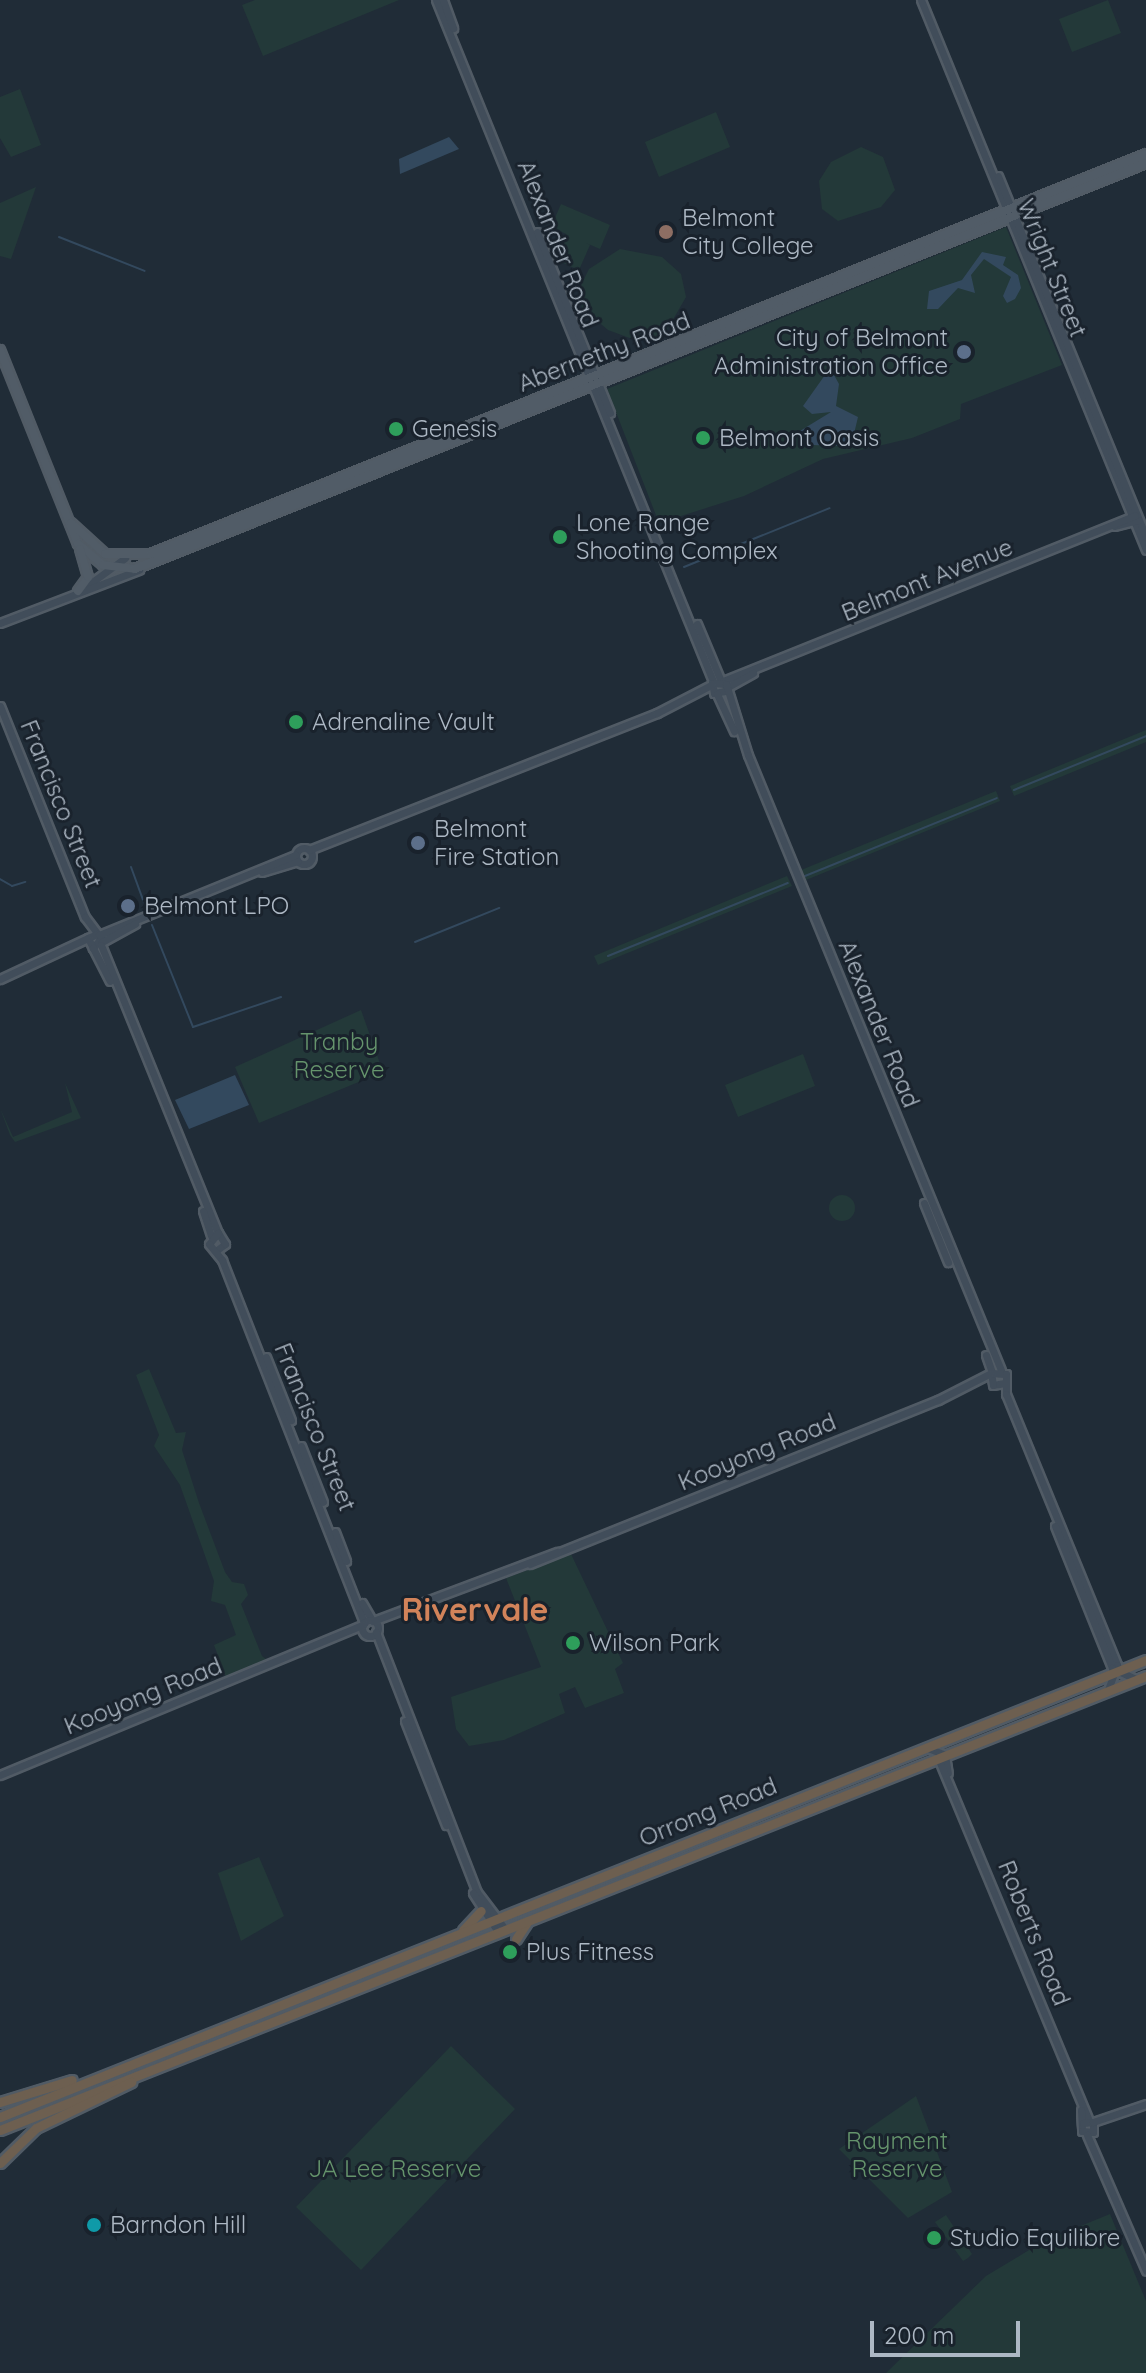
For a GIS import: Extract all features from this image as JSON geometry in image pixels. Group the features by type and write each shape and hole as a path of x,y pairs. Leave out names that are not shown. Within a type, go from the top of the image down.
{"highway":[{"name":"Orrong Road","path":"144,2056 493,1922 1146,1660"},
{"name":"Orrong Road","path":"162,2064 1142,1677"},
{"path":"458,1935 481,1911"},
{"path":"516,1939 529,1920"},
{"path":"0,2102 144,2056"},
{"path":"0,2117 144,2056"},
{"path":"0,2130 162,2064"},
{"path":"0,2163 36,2128 162,2064"}],"main road":[{"name":"Alexander Road","path":"436,0 595,380"},
{"name":"Alexander Road","path":"443,0 998,1384"},
{"name":"Wright Street","path":"923,0 1136,518 1146,550"},
{"name":"Abernethy Road","path":"1012,213 1146,154"},
{"name":"Abernethy Road","path":"80,590 108,566 125,558 168,548 1012,213 1146,163"},
{"path":"0,350 78,544 88,577 80,590"},
{"name":"Abernethy Road","path":"0,623 145,567 595,380"},
{"name":"Wright Street","path":"1136,518 1146,537"},
{"name":"Belmont Avenue","path":"311,853 696,694 1136,518"},
{"path":"70,522 95,548 125,558"},
{"path":"78,544 108,566 145,567"},
{"name":"Francisco Street","path":"0,706 215,1234"},
{"path":"296,858 306,864 311,853"},
{"path":"0,979 311,853"},
{"path":"215,1234 209,1244 220,1248"},
{"path":"215,1234 220,1248"},
{"name":"Francisco Street","path":"220,1248 368,1622"},
{"path":"994,1371 1116,1672 1108,1690"},
{"name":"Kooyong Road","path":"345,1637 368,1622 530,1564 971,1387 994,1371"},
{"name":"Kooyong Road","path":"971,1387 998,1384"},
{"name":"Kooyong Road","path":"0,1775 345,1637 372,1632 497,1576"},
{"path":"368,1622 477,1892 493,1922"},
{"path":"368,1622 481,1911 501,1931"},
{"path":"1116,1672 1142,1677"},
{"path":"922,1749 942,1757"},
{"name":"Roberts Road","path":"942,1757 1146,2271"},
{"path":"1090,2126 1146,2104"}],"green space":[{"path":"255,0 399,0 263,56 242,5"},
{"path":"1108,0 1121,33 1072,52 1059,19"},
{"path":"20,89 41,145 11,157 0,138 0,97"},
{"path":"716,112 730,147 659,177 645,142"},
{"path":"861,147 883,157 895,190 881,207 838,221 822,209 819,181 831,162"},
{"path":"36,187 11,259 0,256 0,203"},
{"path":"561,204 610,225 600,249 586,243 590,245 579,270 554,259 566,234 551,227"},
{"path":"1006,227 1062,365 961,404 960,419 912,438 823,459 744,496 659,523 607,389"},
{"path":"620,249 662,257 681,274 686,297 663,337 635,340 608,330 582,308 579,289 589,269"},
{"path":"1146,730 1146,742 1014,796 1010,786"},
{"path":"996,791 1000,801 806,880 801,870"},
{"path":"787,876 792,886 598,965 594,956"},
{"name":"Tranby Reserve","path":"361,1010 383,1072 259,1123 235,1067"},
{"path":"803,1054 815,1086 738,1117 725,1085"},
{"path":"65,1083 81,1118 15,1142 0,1108 13,1137 72,1112"},
{"path":"842,1195 851,1199 855,1208 851,1217 842,1221 833,1217 829,1208 833,1199"},
{"path":"149,1369 176,1433 186,1432 182,1450 199,1503 225,1572 232,1582 244,1584 248,1595 241,1604 262,1656 271,1663 227,1680 214,1645 236,1635 225,1605 211,1601 214,1581 180,1485 154,1446 159,1435 136,1375"},
{"path":"571,1554 623,1663 615,1669 624,1693 585,1708 575,1687 559,1694 565,1713 504,1740 469,1746 456,1729 451,1697 541,1667 506,1578"},
{"path":"259,1857 284,1916 241,1941 218,1873"},
{"name":"JA Lee Reserve","path":"451,2046 515,2109 361,2270 296,2207"},
{"name":"Rayment Reserve","path":"916,2096 952,2192 908,2218 839,2149"},
{"path":"1110,2214 1146,2301 1146,2373 886,2373 986,2276 1044,2241"},
{"path":"946,2215 972,2254 963,2261 935,2222"}],"water":[{"path":"449,137 459,149 400,174 399,159"},
{"path":"982,252 1006,257 1003,265 1018,275 1021,288 1015,299 1007,303 1003,296 1011,277 984,259 971,275 975,293 958,288 938,309 927,309 929,291 962,280"},
{"path":"825,375 834,375 839,384 836,406 858,417 853,438 839,446 812,445 795,434 831,412 812,414 803,406"},
{"path":"235,1075 249,1105 189,1129 175,1100"}],"waterway":[{"path":"59,237 145,271"},
{"path":"684,567 830,508"},
{"path":"1014,790 1146,736"},
{"path":"805,876 997,798"},
{"path":"131,867 146,908"},
{"path":"0,879 12,886 25,882"},
{"path":"608,956 788,883"},
{"path":"415,942 499,908"},
{"path":"152,925 193,1027 281,997"}],"place":[{"name":"Belmont City College","path":"666,232"},
{"name":"City of Belmont Administration Office","path":"964,352"},
{"name":"Genesis","path":"396,429"},
{"name":"Belmont Oasis","path":"703,438"},
{"name":"Lone Range Shooting Complex","path":"560,537"},
{"name":"Adrenaline Vault","path":"296,722"},
{"name":"Belmont Fire Station","path":"418,843"},
{"name":"Belmont LPO","path":"128,906"},
{"name":"Wilson Park","path":"573,1643"},
{"name":"Plus Fitness","path":"510,1952"},
{"name":"Barndon Hill","path":"94,2225"},
{"name":"Studio Equilibre","path":"934,2238"}],"district":[{"name":"Rivervale","path":"475,1609"}]}
